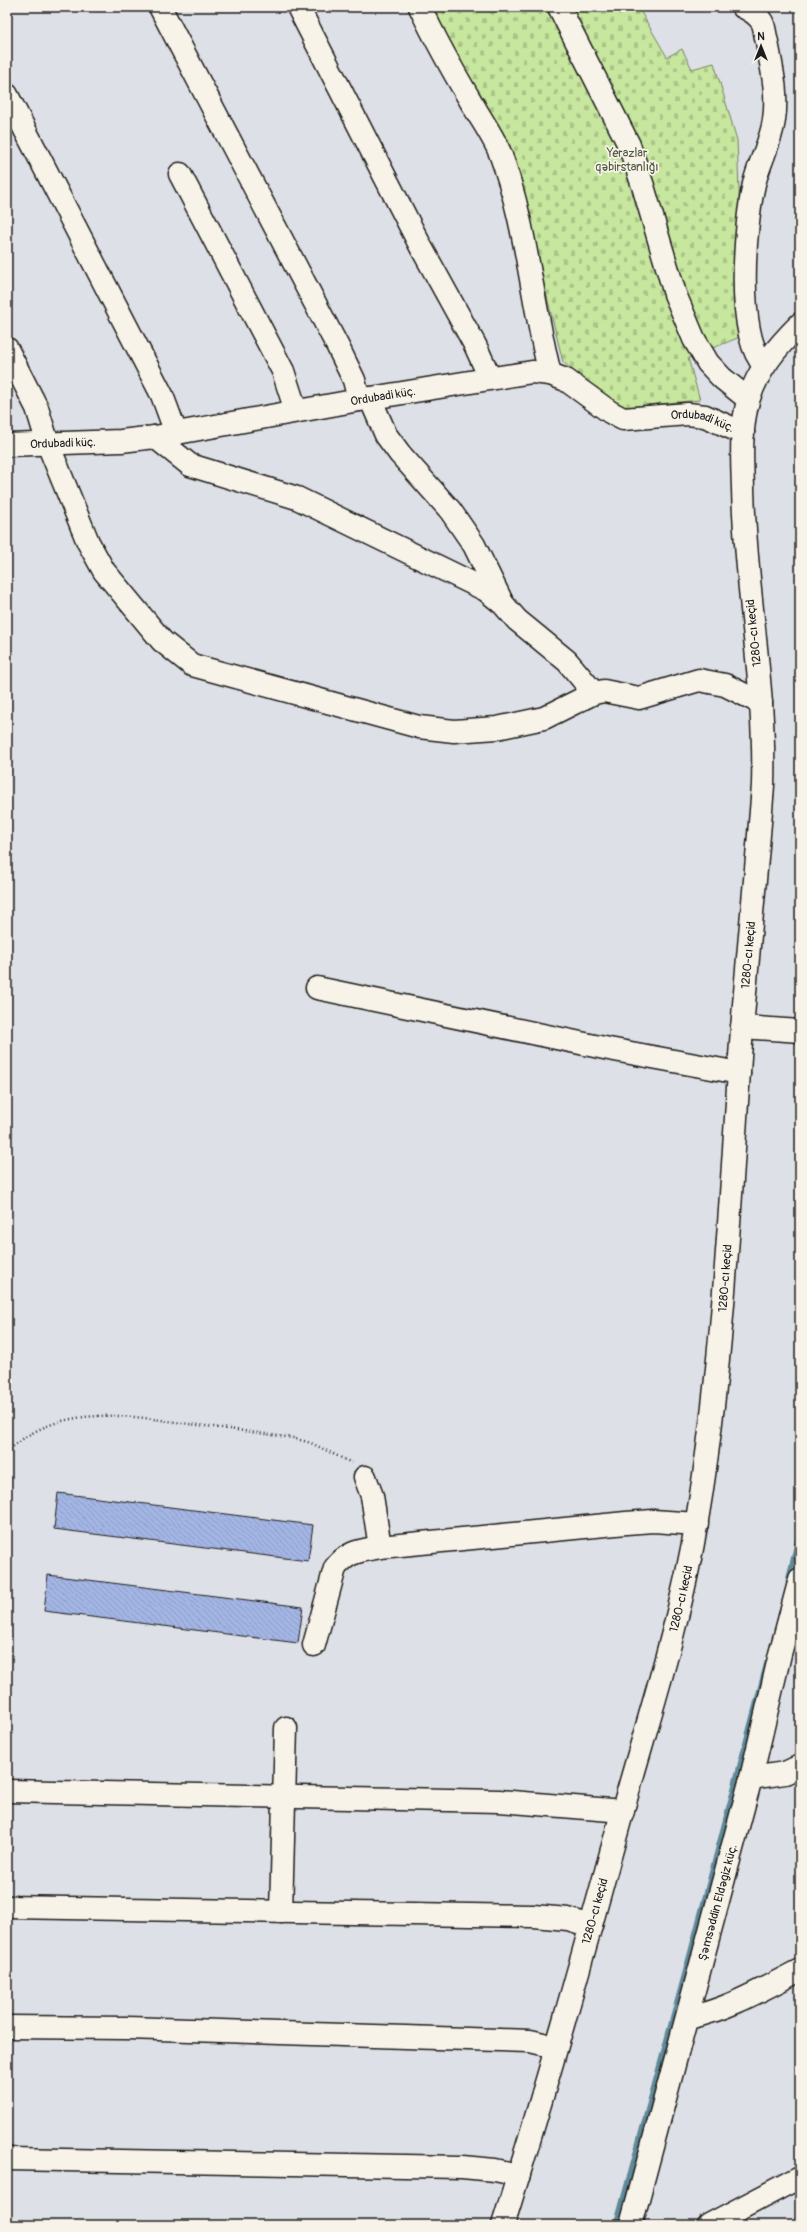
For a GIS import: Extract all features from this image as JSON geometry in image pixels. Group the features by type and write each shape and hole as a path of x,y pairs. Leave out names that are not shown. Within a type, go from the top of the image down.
{"street":[{"path":"160,7 364,399 386,435 400,454 450,510 474,545 503,604"},
{"path":"298,7 420,246 475,345 490,378"},
{"path":"420,7 436,41 500,152 515,206 532,284 540,334 550,374"},
{"path":"560,7 629,145 644,186 675,294 694,339 708,363 722,378 748,399"},
{"path":"743,7 752,12 762,22 777,99 774,122 754,184 748,222 746,258 746,311 753,348 758,358 764,365"},
{"path":"7,95 162,395 176,433"},
{"path":"180,174 283,371 296,411"},
{"name":"1280-cı keçid","path":"503,2225 519,2175 591,1926 677,1618 697,1524 708,1452 727,1261 742,1027 763,785 764,750 761,703 744,530 743,433 748,399 764,365 800,324"},
{"path":"7,349 37,408 48,444 88,542 104,571 162,641 192,665 419,727 454,731 497,728 544,718 594,693 604,691 640,698 699,680 725,684 761,703"},
{"name":"Ordubadi küç.","path":"7,445 121,441 155,437 364,399 532,372 550,374 566,380 610,412 623,419 688,414 705,416 743,433"},
{"path":"155,437 190,465 297,498 453,572 486,590 503,604 518,620 567,661 594,693"},
{"path":"317,988 609,1049 739,1073"},
{"path":"742,1027 800,1031"},
{"path":"365,1478 372,1496 380,1547"},
{"path":"314,1645 335,1568 343,1557 354,1553 380,1547 633,1522 653,1521 697,1524"},
{"name":"Şəmsəddin Eldəgiz küç.","path":"631,2225 688,2018 751,1778 780,1654 800,1579"},
{"path":"280,1912 285,1796 286,1728"},
{"path":"751,1778 785,1774 800,1766"},
{"path":"7,1791 500,1801 623,1811"},
{"path":"7,1907 533,1916 568,1919 591,1926"},
{"path":"688,2018 713,2013 800,1970"},
{"path":"7,2027 135,2028 530,2041 556,2047"},
{"path":"7,2159 462,2167 495,2170 519,2175"},
{"path":"709,2225 800,2177"}],"path":[{"path":"7,1452 21,1438 52,1423 102,1414 134,1416 311,1443 352,1464 365,1478"}],"green space":[{"name":"Yerazlar qəbirstanlığı","path":"430,7 638,7 667,57 682,49 692,69 714,63 737,140 745,335 688,358 700,400 616,408 563,362 520,187"}],"building":[{"path":"58,1493 313,1525 308,1561 54,1529"},
{"path":"48,1575 303,1607 298,1643 44,1611"}],"waterway":[{"path":"788,1581 800,1530"},
{"path":"616,2225 689,1958 767,1662"}]}
